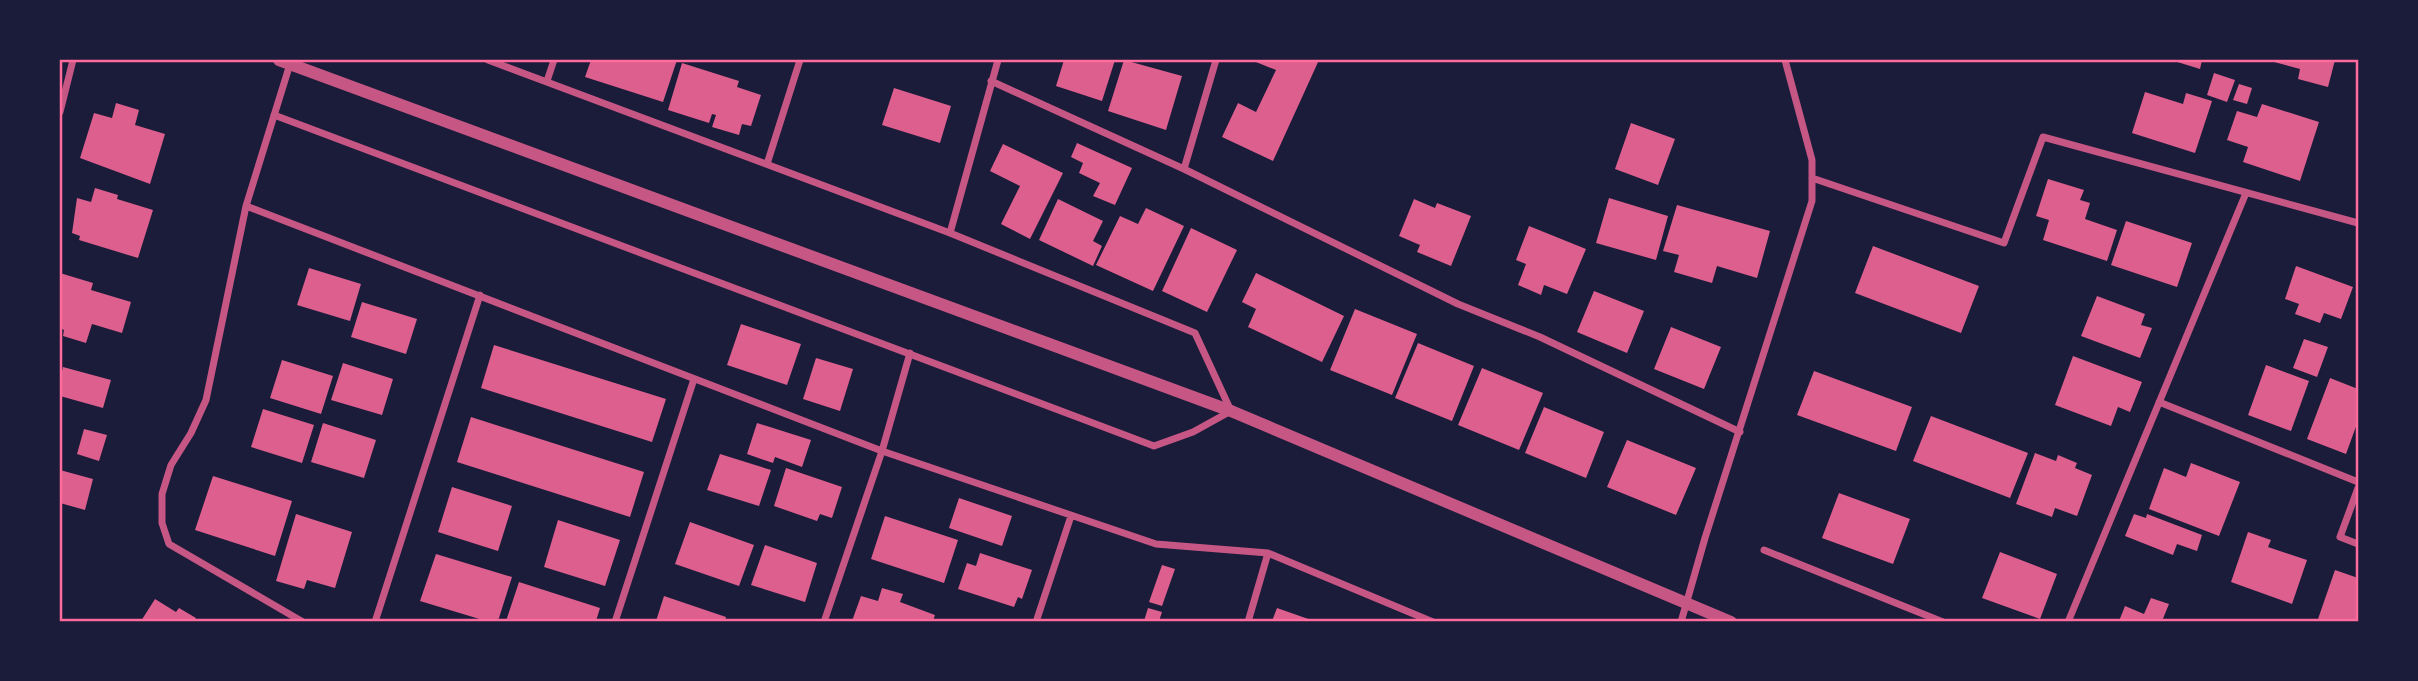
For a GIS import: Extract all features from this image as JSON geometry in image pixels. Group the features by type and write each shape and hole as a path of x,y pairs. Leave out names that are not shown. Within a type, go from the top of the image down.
{"street":[{"path":"60,113 73,60"},
{"path":"279,60 1231,411 1731,621"},
{"path":"292,60 246,206 206,400 191,433 171,465 162,494 162,523 169,544 303,621"},
{"path":"488,60 950,233 1195,333 1231,411"},
{"path":"547,81 554,60"},
{"path":"766,164 800,60"},
{"path":"950,233 998,60"},
{"path":"1184,169 1216,60"},
{"path":"1681,621 1812,201 1812,160 1786,60"},
{"path":"992,80 1184,169 1458,304 1541,337 1740,432"},
{"path":"274,116 1154,446 1193,432 1231,411"},
{"path":"1812,178 2004,243 2043,137 2358,223"},
{"path":"2068,621 2246,193"},
{"path":"246,206 882,451 1156,544 1268,553 1433,621"},
{"path":"375,621 480,295"},
{"path":"824,621 882,451 910,353"},
{"path":"615,621 694,379"},
{"path":"2160,402 2358,482"},
{"path":"2358,488 2340,537 2358,544"},
{"path":"1036,621 1071,516"},
{"path":"1764,550 1943,621"},
{"path":"1248,621 1268,553"}],"building":[{"path":"591,60 677,60 663,102 585,77"},
{"path":"1064,60 1115,60 1102,101 1056,86"},
{"path":"1124,60 1182,76 1166,130 1108,111"},
{"path":"1251,60 1319,60 1273,161 1222,137 1238,103 1256,112 1276,70"},
{"path":"2171,60 2202,60 2200,69"},
{"path":"2267,60 2335,60 2328,87 2298,79 2300,69"},
{"path":"682,63 739,81 737,87 761,95 751,126 742,124 739,135 712,127 716,115 712,114 709,123 668,110"},
{"path":"2214,73 2235,80 2227,102 2207,95"},
{"path":"2239,84 2252,88 2247,104 2233,100"},
{"path":"894,88 951,106 940,143 882,125"},
{"path":"2145,92 2183,104 2186,93 2212,101 2195,153 2132,133"},
{"path":"116,103 139,110 135,125 165,134 150,184 80,158 94,113 112,118"},
{"path":"2262,104 2319,122 2300,181 2243,162 2248,147 2227,140 2237,111 2257,117"},
{"path":"1631,123 1675,139 1658,185 1615,169"},
{"path":"1077,143 1132,168 1115,205 1093,196 1100,183 1079,173 1083,163 1071,157"},
{"path":"1003,144 1063,173 1030,239 1001,224 1020,186 990,171"},
{"path":"2048,179 2084,190 2080,200 2090,203 2085,219 2117,230 2107,261 2043,240 2049,220 2036,216"},
{"path":"95,188 118,195 117,199 153,210 138,258 79,240 80,236 72,233 77,198 91,202"},
{"path":"1609,198 1668,216 1656,260 1596,243"},
{"path":"1058,199 1103,221 1093,241 1102,246 1093,266 1039,240"},
{"path":"1414,199 1435,208 1437,203 1471,216 1451,266 1417,252 1420,245 1399,236"},
{"path":"1677,205 1770,231 1757,278 1717,266 1712,283 1674,272 1679,255 1663,251"},
{"path":"1146,208 1184,226 1153,291 1096,265 1120,216 1138,224"},
{"path":"2126,221 2192,243 2177,287 2111,265"},
{"path":"1529,226 1586,249 1567,294 1544,285 1541,295 1518,285 1526,264 1516,260"},
{"path":"1191,228 1237,250 1207,312 1162,291"},
{"path":"1873,246 1979,286 1961,333 1855,293"},
{"path":"2296,266 2353,287 2341,319 2324,313 2320,323 2295,314 2299,304 2285,299"},
{"path":"309,268 361,284 350,321 297,305"},
{"path":"60,273 93,283 91,290 131,302 122,333 92,324 86,343 63,336 64,330 60,328"},
{"path":"1256,273 1344,316 1322,362 1248,327 1256,309 1242,302"},
{"path":"1594,291 1644,311 1627,353 1577,332"},
{"path":"2097,296 2145,314 2141,325 2152,328 2140,358 2081,336"},
{"path":"362,302 417,319 406,354 351,337"},
{"path":"1355,309 1417,334 1392,395 1330,370"},
{"path":"741,324 801,344 787,385 727,365"},
{"path":"1671,327 1721,347 1704,389 1654,369"},
{"path":"2304,339 2328,347 2317,377 2293,368"},
{"path":"1418,343 1474,366 1452,421 1395,398"},
{"path":"494,345 666,399 652,442 481,388"},
{"path":"2073,356 2142,382 2130,412 2118,407 2111,426 2055,405"},
{"path":"816,358 853,369 840,411 803,399"},
{"path":"282,360 333,376 321,414 270,398"},
{"path":"343,363 393,379 382,415 331,400"},
{"path":"2266,365 2309,381 2291,431 2248,415"},
{"path":"63,367 111,380 103,408 60,396"},
{"path":"1482,368 1543,393 1519,450 1458,425"},
{"path":"1814,371 1912,407 1896,451 1797,415"},
{"path":"2330,378 2358,389 2358,421 2346,454 2307,439"},
{"path":"1544,407 1604,432 1586,478 1525,453"},
{"path":"263,409 314,425 302,463 251,447"},
{"path":"1931,416 2028,453 2010,498 1913,461"},
{"path":"471,417 644,472 630,517 457,462"},
{"path":"323,423 376,440 364,478 311,462"},
{"path":"757,423 811,440 802,467 775,457 773,463 747,454"},
{"path":"84,429 107,435 99,461 77,454"},
{"path":"1627,440 1696,468 1676,515 1607,487"},
{"path":"2035,453 2056,461 2058,455 2077,463 2075,468 2092,475 2077,516 2055,508 2052,517 2016,504"},
{"path":"720,454 771,470 759,506 707,490"},
{"path":"2191,463 2240,482 2219,536 2149,509 2164,468 2186,477"},
{"path":"786,468 842,487 832,518 820,514 817,521 774,506"},
{"path":"60,470 93,479 85,510 60,503"},
{"path":"213,476 292,501 275,556 195,530"},
{"path":"452,487 512,506 498,551 438,532"},
{"path":"1839,493 1910,519 1893,564 1822,538"},
{"path":"959,498 1012,516 1002,546 949,528"},
{"path":"296,514 352,532 335,588 307,580 304,589 276,581"},
{"path":"2134,514 2146,518 2147,514 2202,535 2197,551 2177,544 2173,555 2125,536"},
{"path":"885,516 958,540 944,583 871,559"},
{"path":"558,520 620,540 605,586 544,567"},
{"path":"690,522 754,545 739,586 675,564"},
{"path":"2248,532 2271,540 2268,547 2307,560 2292,604 2231,582"},
{"path":"765,545 817,563 805,602 751,585"},
{"path":"2000,552 2057,574 2040,619 1982,598"},
{"path":"980,553 1032,570 1022,599 1018,597 1014,607 958,589 967,563 976,566"},
{"path":"436,554 512,577 498,621 486,621 420,601"},
{"path":"1162,565 1175,569 1162,606 1149,602"},
{"path":"2335,570 2358,578 2358,621 2318,619"},
{"path":"519,582 600,608 596,621 506,621"},
{"path":"882,588 903,594 900,602 935,615 933,621 852,621 861,596 878,601"},
{"path":"664,596 726,617 725,621 656,621"},
{"path":"2151,598 2169,604 2162,621 2119,621 2125,606 2144,614"},
{"path":"155,599 176,612 179,608 196,618 194,621 141,621"},
{"path":"1148,608 1162,612 1159,621 1144,621"},
{"path":"1277,608 1314,621 1272,621"}]}
